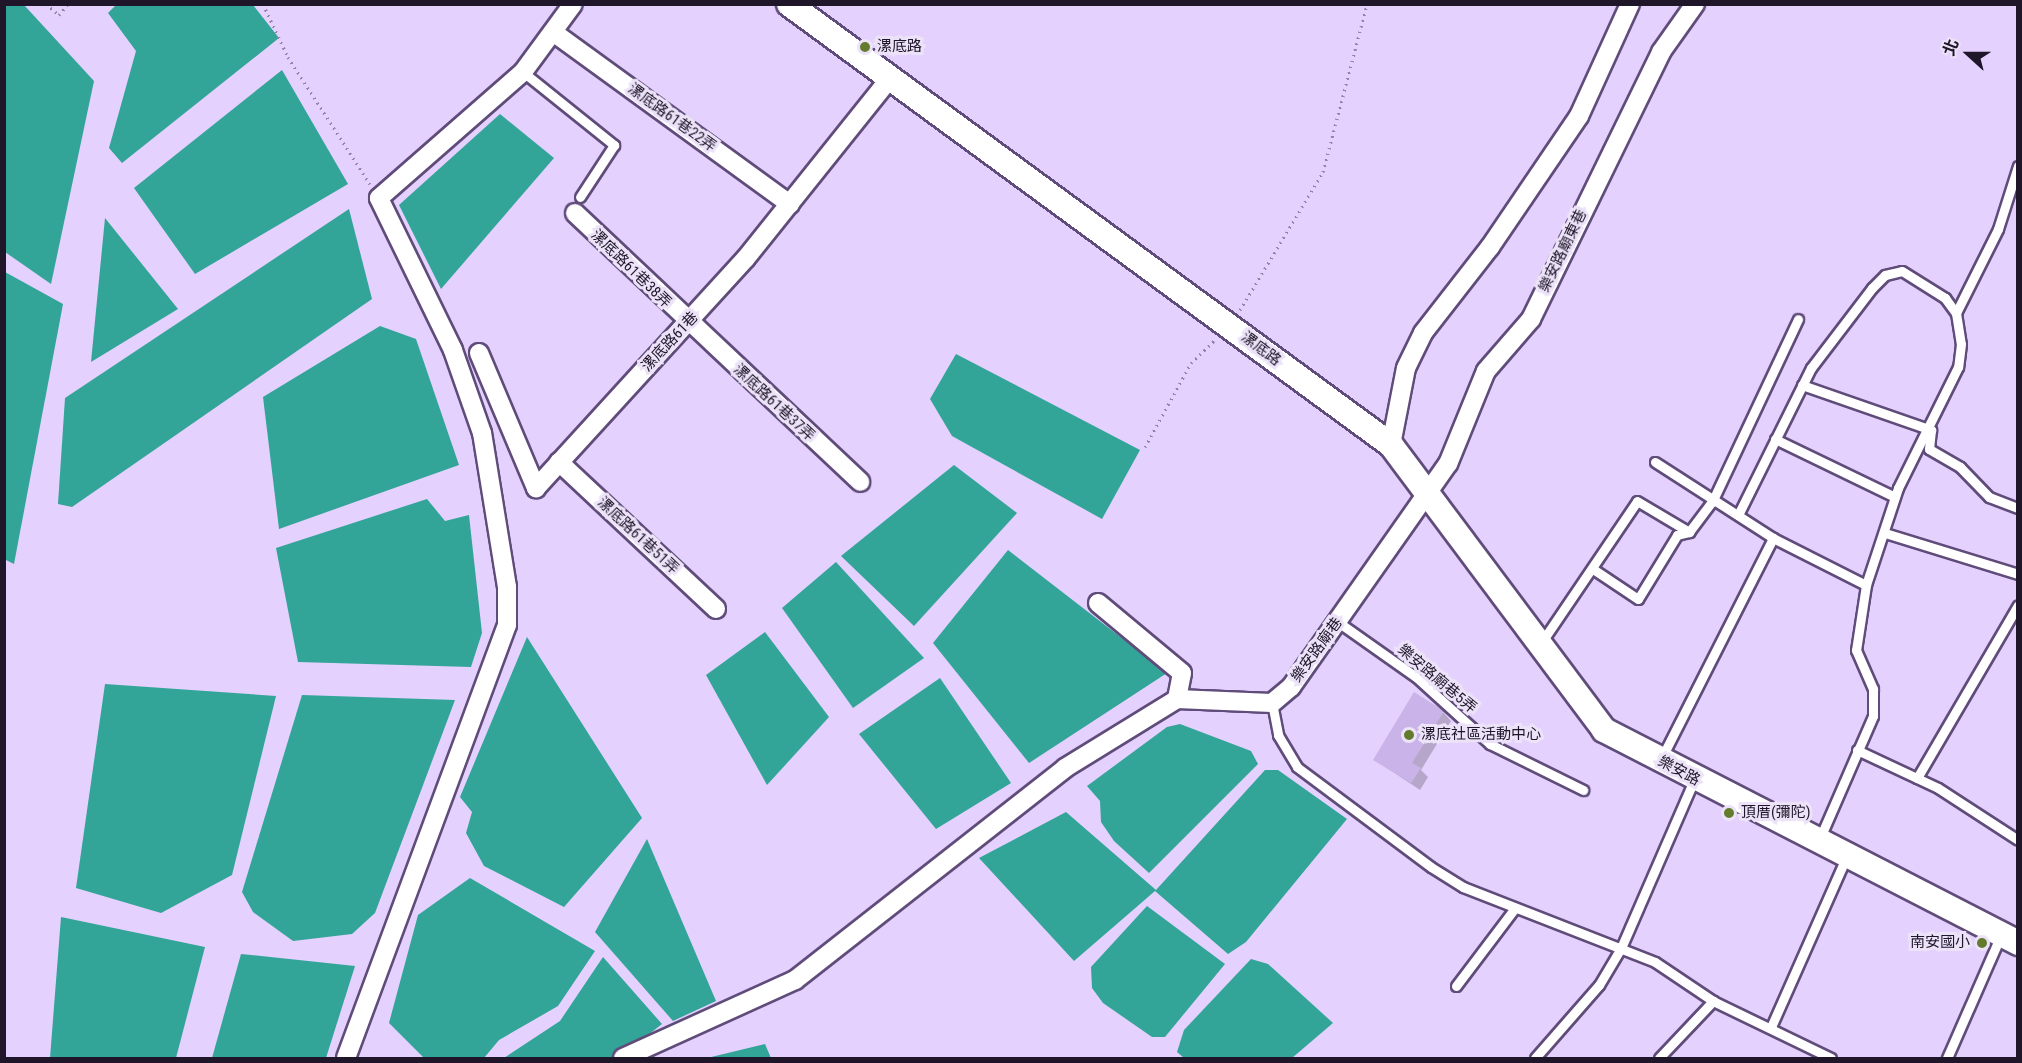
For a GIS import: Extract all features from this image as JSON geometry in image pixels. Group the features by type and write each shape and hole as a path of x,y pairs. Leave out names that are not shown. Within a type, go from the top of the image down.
{"street":[{"path":"346,1059 507,625 507,587 482,433 453,350 379,198 523,72 573,4"},
{"name":"漯底路","path":"789,4 1391,445 1429,494"},
{"path":"1391,445 1406,368 1423,333 1490,247 1580,116 1629,4"},
{"name":"樂安路廟東巷","path":"1429,494 1448,464 1486,371 1531,319 1661,52 1695,4"},
{"name":"漯底路61巷22弄","path":"554,32 790,204"},
{"name":"漯底路61巷","path":"479,353 536,488 688,324 790,204 890,78"},
{"name":"漯底路61巷38弄","path":"577,205 688,324"},
{"name":"漯底路61巷37弄","path":"688,324 860,483"},
{"name":"漯底路61巷51弄","path":"559,462 716,609"},
{"name":"樂安路廟巷","path":"1272,703 1291,687 1429,494"},
{"name":"樂安路","path":"1429,494 1604,730 1660,762 1846,858 2009,939"},
{"path":"1098,603 1182,673 1178,699"},
{"path":"623,1059 795,980 1065,768 1178,699 1272,703"}],"lane":[{"path":"523,72 614,145 577,205"},
{"path":"1956,313 1998,229 2018,166"},
{"path":"1738,515 1802,385 1885,275 1912,274 1945,298 1956,313 1961,344 1958,367 1931,430 1895,497 1866,585 1856,650 1875,699 1857,750 1818,842"},
{"path":"1593,569 1638,599 1677,535 1689,532 1712,502 1797,319"},
{"path":"1802,385 1931,430"},
{"path":"1931,430 1929,449 1960,467 1989,497 2018,508"},
{"path":"1775,439 1895,497"},
{"path":"1655,462 1706,491 1712,502 1738,515 1773,538 1866,585"},
{"path":"1540,645 1637,501 1689,532"},
{"path":"1885,533 2018,574"},
{"path":"1660,762 1773,538"},
{"path":"1917,778 2018,605"},
{"name":"樂安路廟巷5弄","path":"1338,622 1416,677 1490,744 1583,790"},
{"path":"1272,703 1278,735 1297,767 1431,867 1463,887 1621,948 1668,969 1713,1001 1772,1027 1831,1059"},
{"path":"1857,750 1917,778 2018,840"},
{"path":"1535,1059 1599,986 1621,948 1695,780"},
{"path":"1772,1027 1846,858"},
{"path":"1456,986 1515,908"},
{"path":"1947,1059 2009,939"},
{"path":"1659,1059 1713,1001"}],"path":[{"path":"46,4 59,15 68,4"},
{"path":"263,4 288,57 379,198"},
{"path":"1145,447 1191,363 1229,325 1276,258 1323,172 1367,4"}],"shaded area":[{"path":"4,5 24,5 94,81 51,284 5,252"},
{"path":"116,5 253,5 279,38 122,163 109,148 136,51 108,13"},
{"path":"282,70 348,184 195,274 134,188"},
{"path":"500,114 554,158 441,289 399,205"},
{"path":"349,209 372,299 72,507 58,504 65,398"},
{"path":"105,218 178,309 91,362"},
{"path":"5,272 63,304 14,564 4,559"},
{"path":"380,326 416,339 459,465 279,529 263,397"},
{"path":"956,354 1140,450 1102,519 952,436 930,399"},
{"path":"954,465 1017,513 914,626 841,556"},
{"path":"427,499 445,521 469,515 482,633 471,667 298,662 276,548"},
{"path":"1008,550 1167,673 1029,763 933,643"},
{"path":"836,562 924,658 853,708 782,608"},
{"path":"765,632 829,717 767,785 706,675"},
{"path":"527,637 642,818 564,907 484,866 466,833 472,812 460,797"},
{"path":"940,678 1011,783 936,829 859,734"},
{"path":"105,684 276,696 232,875 161,913 76,888"},
{"path":"302,695 455,700 375,913 352,934 293,941 253,912 242,892"},
{"path":"1180,724 1251,751 1258,764 1149,873 1114,841 1101,822 1100,801 1087,786 1167,727"},
{"path":"1265,770 1278,770 1347,819 1246,942 1228,954 1155,891 1074,961 979,858 1066,812 1156,890"},
{"path":"647,839 716,1001 673,1021 595,932"},
{"path":"470,878 595,951 558,1006 499,1040 484,1058 424,1058 389,1023 418,915"},
{"path":"1147,906 1225,964 1165,1037 1152,1037 1103,1003 1092,988 1091,967"},
{"path":"61,917 205,947 176,1058 50,1058"},
{"path":"241,954 355,966 326,1058 212,1058"},
{"path":"603,957 662,1024 619,1058 504,1058 560,1021"},
{"path":"1251,959 1268,964 1333,1023 1292,1058 1184,1058 1177,1052 1184,1030"},
{"path":"765,1044 771,1058 707,1058"}],"building":[{"name":"漯底社區活動中心","path":"1414,692 1444,711 1412,763 1421,768 1411,783 1373,760"}],"place":[{"name":"漯底路","path":"865,47"},
{"name":"漯底社區活動中心","path":"1409,735"},
{"name":"頂厝(彌陀)","path":"1729,813"},
{"name":"南安國小","path":"1982,943"}]}
